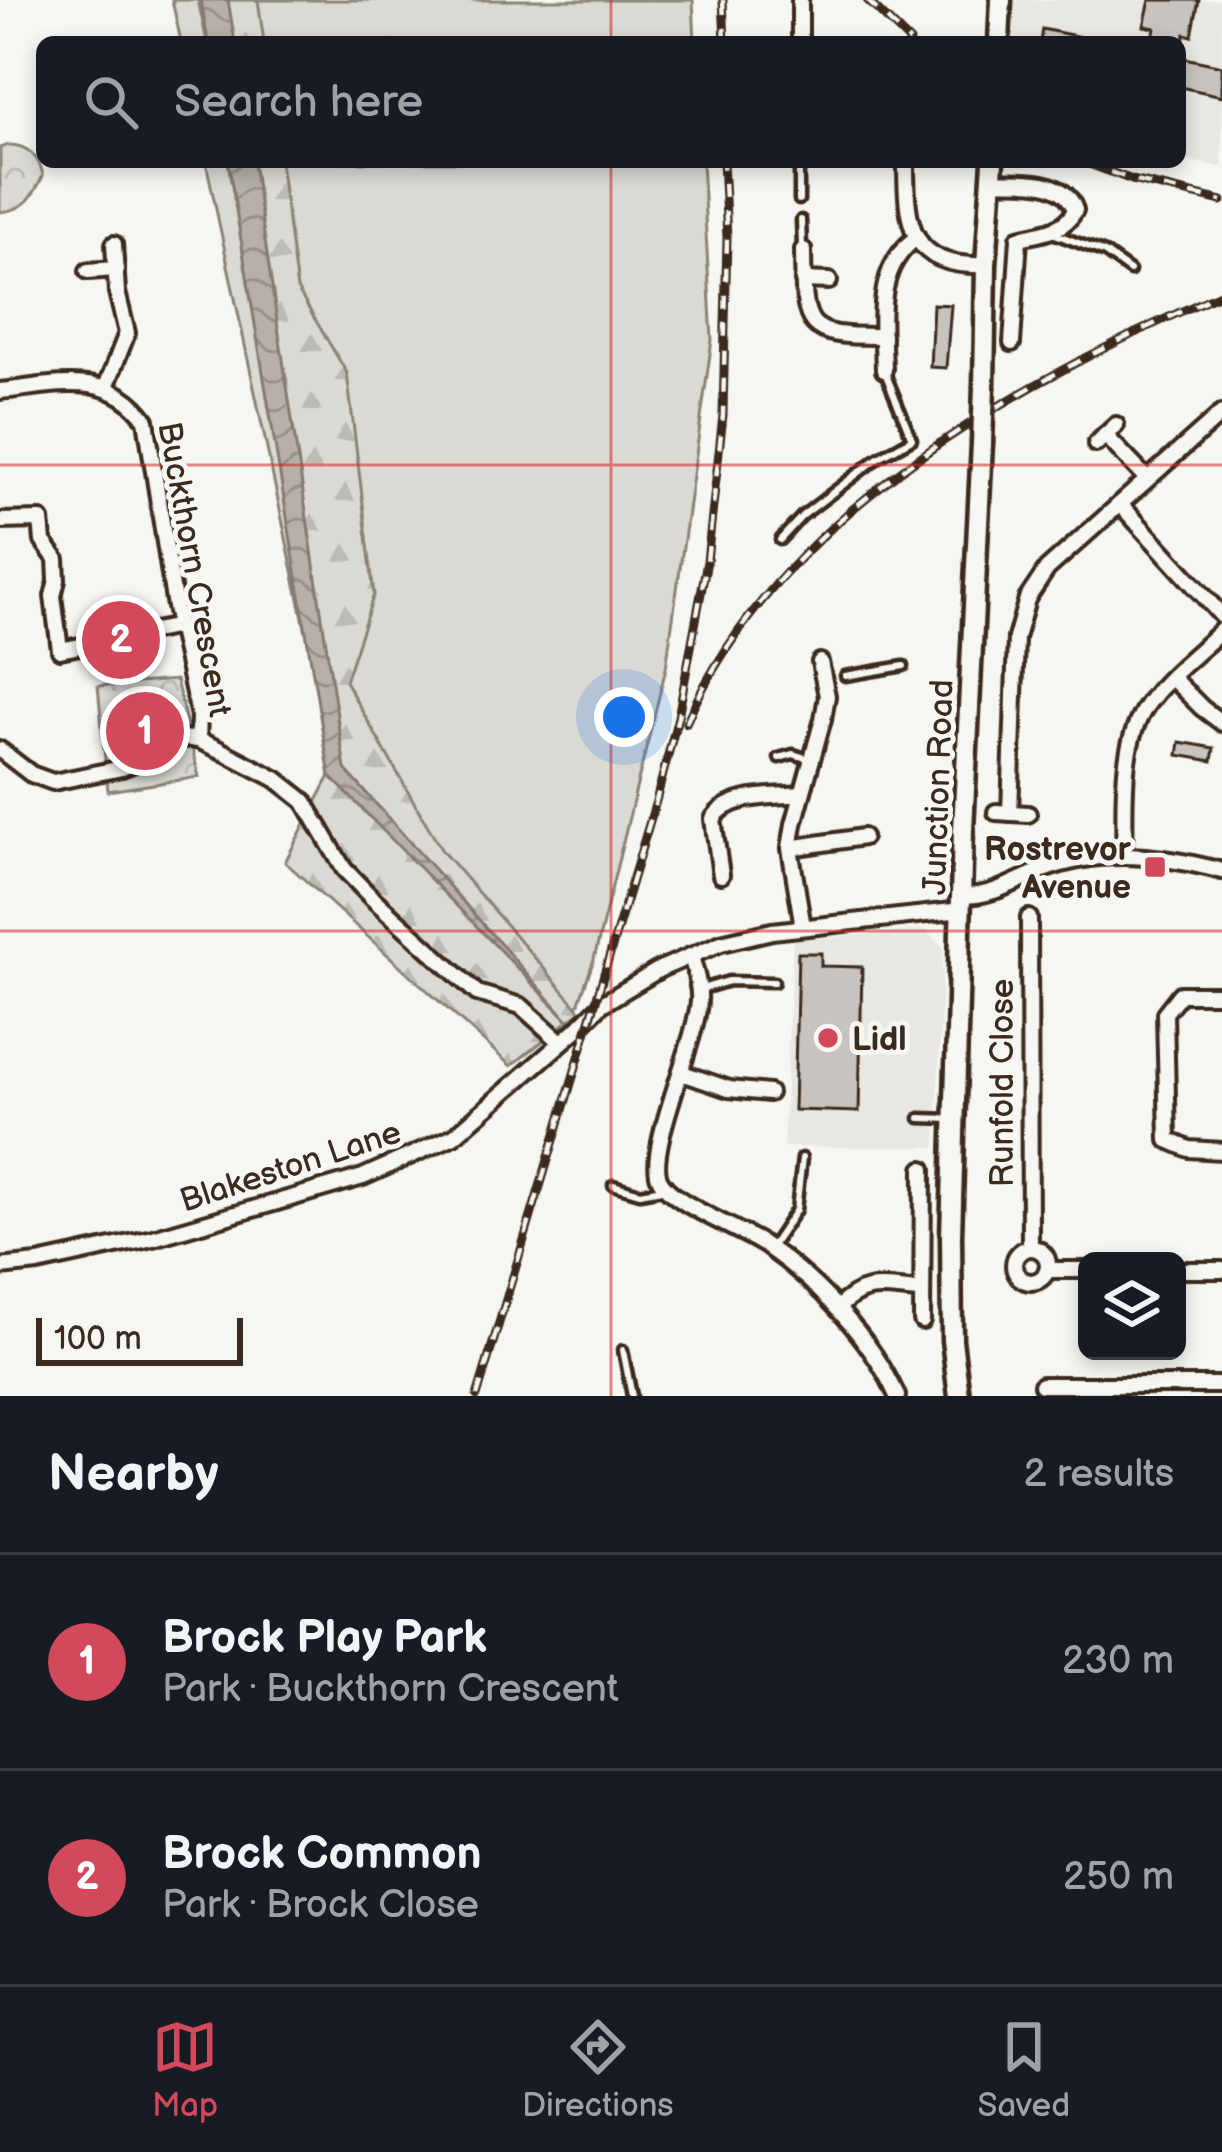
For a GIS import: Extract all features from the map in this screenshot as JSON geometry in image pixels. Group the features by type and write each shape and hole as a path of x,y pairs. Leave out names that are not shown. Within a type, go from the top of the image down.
{"main road":[{"path":"999,36 1001,0"},
{"name":"Junction Road","path":"959,1396 952,1340 951,1235 992,171"}],"street":[{"path":"800,0 800,36"},
{"path":"906,168 909,219 921,245 942,262 986,265"},
{"name":"Junction Road","path":"992,171 1056,186 1071,196 1075,210 1070,221 1019,238 1012,343"},
{"path":"884,370 884,286 891,262 917,237"},
{"path":"0,391 81,383 106,387 127,333 117,292 115,244"},
{"path":"803,250 803,303 810,320 823,331 842,337 884,336"},
{"path":"88,272 116,269"},
{"path":"803,280 830,281"},
{"name":"Buckthorn Crescent","path":"106,387 129,400 146,420 179,626 200,716 198,740"},
{"path":"1028,814 1003,813 1022,611 1047,569 1222,413"},
{"path":"1106,434 1147,479"},
{"path":"1120,504 1222,616"},
{"path":"0,521 41,520 43,541 56,559 53,596 60,650 179,626"},
{"path":"1124,856 1134,729 1154,694 1222,630"},
{"path":"803,927 790,848 827,696 820,662"},
{"path":"824,680 844,676"},
{"path":"1172,678 1222,723"},
{"name":"Buckthorn Crescent","path":"1,754 53,782 135,763 157,744 182,738 198,740 276,779 304,801 344,869 371,898 477,993 520,1006 561,1042"},
{"path":"721,875 712,819 720,806 802,794"},
{"path":"790,848 863,837"},
{"name":"Blakeston Lane","path":"0,1267 154,1238 363,1177 454,1136 602,1004 660,969 721,944 772,931 962,903 1066,863 1153,856 1222,871"},
{"name":"Runfold Close","path":"1029,918 1030,1248 1016,1256 1013,1264 1021,1280 1036,1282 1047,1270 1078,1270"},
{"path":"691,956 698,990 695,1027 657,1149 657,1171 673,1196 770,1249 838,1308 898,1396"},
{"path":"1222,994 1180,994 1165,1013 1168,1140 1189,1149 1222,1150"},
{"path":"682,1073 729,1089 769,1094"},
{"path":"922,1322 923,1169"},
{"path":"1030,1248 1043,1254 1047,1270"},
{"path":"1186,1270 1222,1270"},
{"path":"838,1308 857,1290 866,1288 922,1291"},
{"path":"1042,1385 1222,1385"}],"lane":[{"path":"799,168 799,200"},
{"path":"801,220 803,250"},
{"path":"1046,231 1105,253 1130,271"},
{"path":"779,540 802,516 878,458 912,439 884,370"},
{"path":"844,676 904,666"},
{"path":"779,758 793,754 812,760"},
{"path":"698,990 729,981 774,982"},
{"path":"920,1118 956,1120"},
{"path":"770,1249 796,1210 802,1158"},
{"path":"613,1185 640,1193 665,1188"},
{"path":"623,1350 632,1396"}],"shaded area":[{"path":"1012,0 1222,0 1222,167 1186,160 1186,36 1009,36"},
{"path":"925,930 943,947 936,1147 783,1147 793,940"}],"green space":[{"path":"172,0 693,0 695,36 180,36"},
{"path":"198,0 258,0 263,36 206,36"},
{"path":"22,147 32,154 43,176 27,202 0,212 0,148"},
{"path":"207,168 702,168 712,340 666,668 594,959 575,1014 336,773"},
{"path":"234,168 281,168 297,289 347,373 374,594 345,681 442,851 581,1011 511,1066 285,862 330,776"},
{"path":"142,609 150,659 102,669 91,622"},
{"path":"176,680 199,777 108,791 98,686"}],"water":[{"path":"201,0 228,0 234,36 207,36"},
{"path":"229,168 254,168 345,769 569,1021 330,776"}],"building":[{"path":"1150,0 1199,0 1192,36 1153,36 1155,28 1144,26"},
{"path":"1042,29 1076,36 1041,36"},
{"path":"1186,58 1222,66 1222,96 1186,88"},
{"path":"933,304 951,305 946,368 930,367"},
{"path":"1180,742 1214,748 1212,761 1178,755"},
{"name":"Lidl","path":"798,953 821,953 821,966 862,967 859,1112 794,1110"}],"railway":[{"path":"723,0 725,36"},
{"path":"867,0 904,36"},
{"path":"477,1396 678,717 707,561 723,415 727,237 723,168"},
{"path":"1100,168 1222,201"},
{"path":"686,723 728,647 781,579 843,517 988,412 1066,368 1222,293"}],"place":[{"name":"Brock Common","path":"121,640"},
{"name":"Brock Play Park","path":"145,731"},
{"name":"Rostrevor Avenue","path":"1155,867"},
{"name":"Lidl","path":"828,1038"}]}
